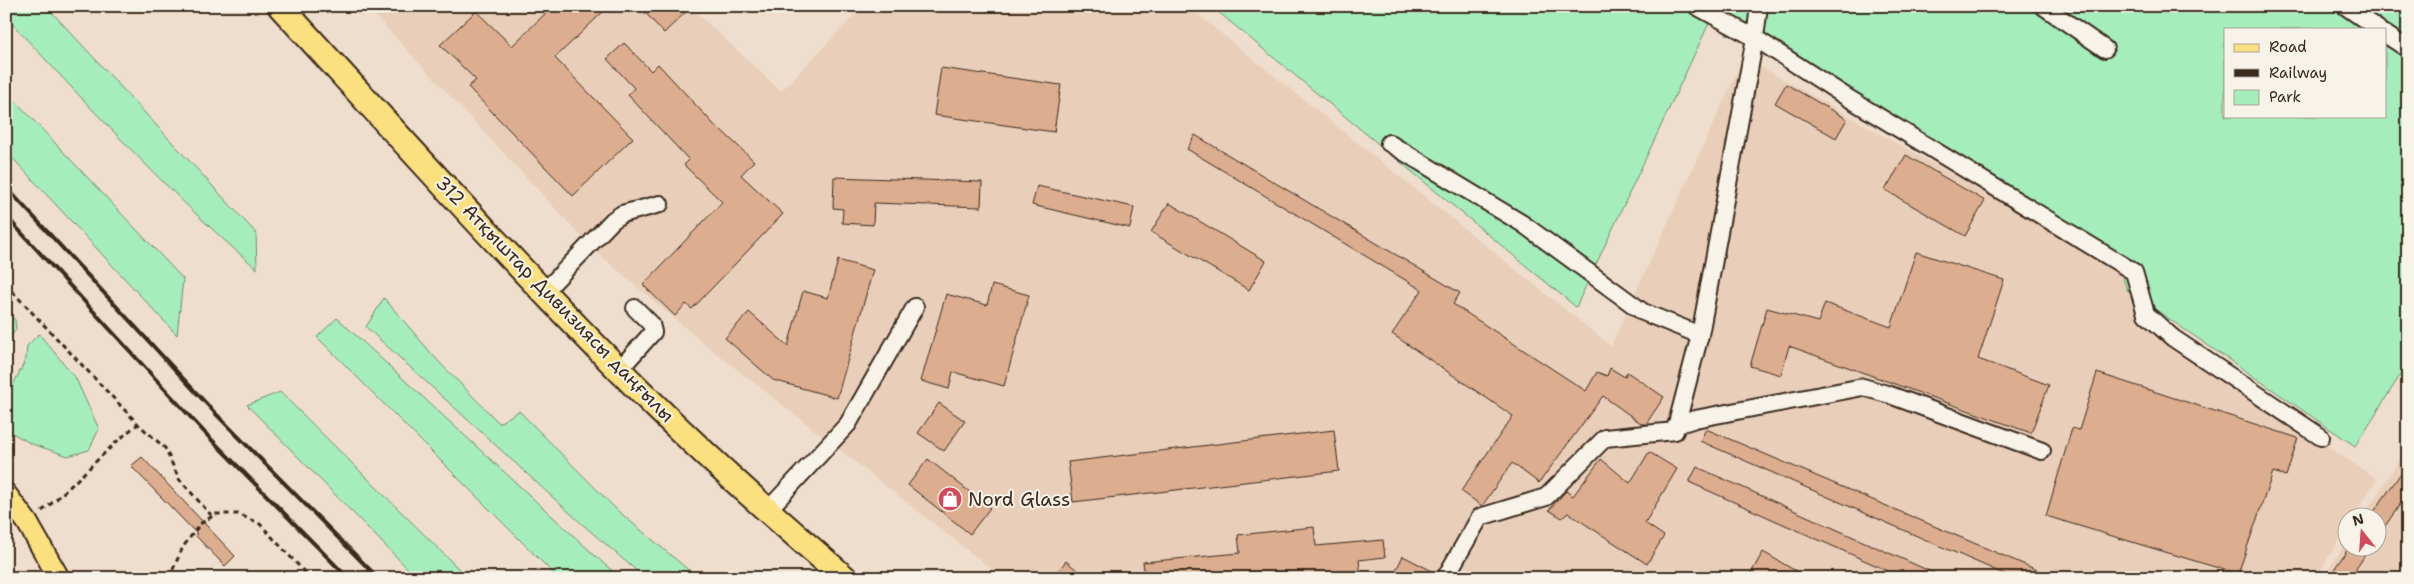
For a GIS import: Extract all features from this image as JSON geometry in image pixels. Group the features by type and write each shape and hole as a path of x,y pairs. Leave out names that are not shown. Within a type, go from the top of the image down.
{"highway":[{"name":"312 Атқыштар Дивизиясы даңғылы","path":"280,6 544,292 619,370 767,512 845,578"}],"main road":[{"path":"6,494 28,522 59,578"}],"lane":[{"path":"1696,6 1755,38 1845,96 2134,272 2146,314 2173,338 2321,438"},
{"path":"1444,578 1480,517 1546,497 1605,438 1675,431 1700,335 1755,38 1758,6"},
{"path":"2043,6 2105,49"},
{"path":"2344,6 2377,28"},
{"path":"2386,35 2408,49"},
{"path":"1389,143 1523,224 1643,312 1700,335"},
{"path":"544,292 613,220 622,214 660,204"},
{"path":"767,512 820,457 848,424 915,307"},
{"path":"619,370 653,332 651,324 635,308"},
{"path":"1676,425 1695,419 1863,387 1890,395 2042,452"}],"path":[{"path":"6,285 138,424 165,448 179,479 211,516"},
{"path":"28,522 71,488 99,457 138,424"},
{"path":"169,578 183,547 200,524 211,516 238,514 260,524 310,578"}],"shaded area":[{"path":"366,6 689,6 781,91 863,6 1187,6 1611,346 1744,57 2129,274 2141,322 2377,479 2360,506 2336,506 2336,545 2316,578 1003,578 697,338 593,249"},
{"path":"2408,447 2408,578 2323,578 2337,556 2386,556 2386,506 2370,506"}],"green space":[{"path":"6,6 46,6 256,233 257,269 191,209 97,115 6,17"},
{"path":"1211,6 2408,6 2408,363 2355,446 2127,290 2114,250 1710,21 1576,307"},
{"path":"6,91 183,279 177,335 6,151"},
{"path":"384,298 438,361 499,423 519,411 618,511 698,578 645,578 582,524 366,327"},
{"path":"6,310 15,320 16,329 10,338 6,337"},
{"path":"337,318 621,578 558,578 317,337"},
{"path":"39,334 75,377 99,429 89,450 68,456 32,444 7,430 8,395 26,359 27,346"},
{"path":"280,392 468,578 417,578 247,405"}],"building":[{"path":"553,6 609,6 555,58 633,138 573,196 468,87 476,80 440,45 476,11 512,46"},
{"path":"639,6 692,6 664,33"},
{"path":"624,43 651,71 658,64 718,129 754,161 741,175 783,214 692,309 686,304 675,316 643,285 722,202 684,165 689,160 628,95 634,88 607,59"},
{"path":"941,68 1061,85 1054,132 934,115"},
{"path":"1786,84 1847,119 1836,138 1775,103"},
{"path":"1195,135 1460,293 1453,304 1586,391 1597,372 1607,376 1610,368 1625,377 1627,372 1664,397 1646,424 1642,424 1603,396 1539,483 1512,463 1482,506 1461,491 1513,416 1392,334 1422,290 1187,149"},
{"path":"1906,155 1985,201 1965,236 1885,190"},
{"path":"834,177 982,182 981,207 874,203 873,225 842,223 843,209 833,208"},
{"path":"1037,186 1134,207 1130,228 1032,205"},
{"path":"1169,203 1266,261 1249,290 1151,232"},
{"path":"1916,252 2004,280 1978,359 2049,385 2031,433 1789,346 1781,375 1750,366 1767,308 1818,322 1825,303 1891,327"},
{"path":"838,260 873,270 837,398 773,380 725,338 749,312 788,346 803,291 828,298"},
{"path":"992,285 1029,295 1004,386 953,372 949,389 921,381 946,294 987,305"},
{"path":"2097,373 2298,438 2286,476 2273,472 2238,574 2046,516 2072,428 2079,430"},
{"path":"939,403 965,421 944,451 918,433"},
{"path":"1706,429 2056,578 2013,578 1700,441"},
{"path":"1334,430 1339,471 1073,502 1068,462"},
{"path":"1649,452 1677,469 1645,523 1664,536 1647,564 1568,513 1562,518 1549,510 1566,491 1573,496 1601,459 1630,483"},
{"path":"142,457 235,556 225,566 195,535 197,534 131,466"},
{"path":"928,459 990,508 970,534 908,485"},
{"path":"2408,463 2408,493 2386,525 2386,506 2378,506"},
{"path":"1697,467 1945,578 1904,578 1689,482"},
{"path":"1314,527 1316,546 1383,540 1385,557 1359,560 1361,578 1145,578 1143,562 1240,553 1238,535"},
{"path":"1763,552 1808,578 1748,578"},
{"path":"1403,556 1436,573 1435,578 1392,578"},
{"path":"2343,556 2364,556 2350,578 2328,578"},
{"path":"1066,561 1087,578 1052,578"}],"railway":[{"path":"6,187 216,414 378,578"},
{"path":"6,216 206,434 348,578"}],"place":[{"name":"Nord Glass","path":"950,499"}]}
